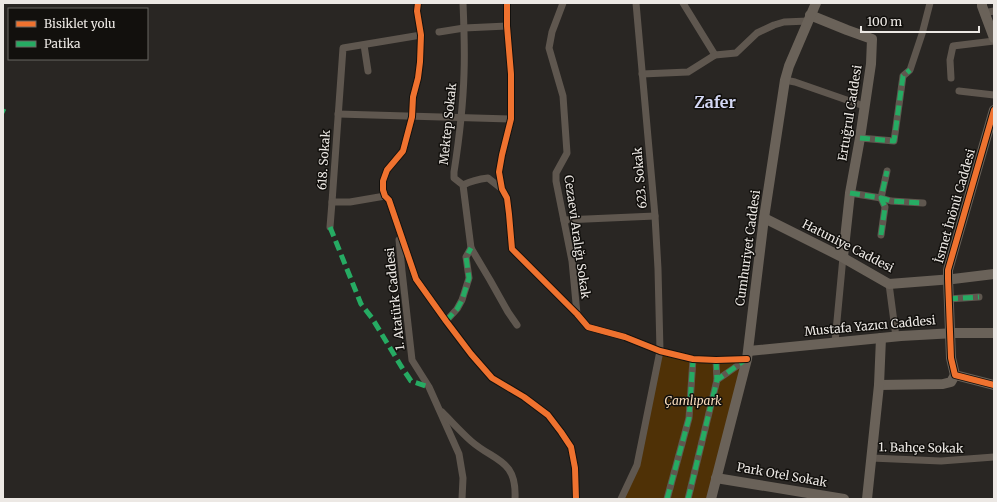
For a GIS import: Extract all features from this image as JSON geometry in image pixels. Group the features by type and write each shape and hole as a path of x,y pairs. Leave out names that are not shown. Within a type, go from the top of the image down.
{"main road":[{"name":"Cumhuriyet Caddesi","path":"711,499 748,355 764,218 785,80 789,66 815,3"},
{"path":"987,9 994,38"},
{"name":"Ertuğrul Caddesi","path":"809,18 840,27 872,39 871,64 850,193 842,257"},
{"name":"İsmet İnönü Caddesi","path":"955,375 951,358 948,270 994,110"},
{"name":"Hatuniye Caddesi","path":"764,218 842,257 889,284 948,280 994,274"},
{"name":"Mustafa Yazıcı Caddesi","path":"748,355 835,342 896,336 950,333 994,333"},
{"path":"867,499 879,385 881,338"},
{"path":"879,385 943,384 951,382 955,375 994,385"},
{"name":"Park Otel Sokak","path":"716,478 844,499"}],"street":[{"path":"418,3 417,11 421,35 420,62 418,78 413,96 412,117 403,151 387,170 383,181 383,190 385,196 389,200 416,279 446,321 471,354 492,378 524,397 548,415 571,447 576,499"},
{"name":"Mektep Sokak","path":"463,3 464,74 461,118 454,178 463,185 471,248 517,325"},
{"path":"507,3 507,26 511,74 511,119 499,172 502,189 507,198 510,214 512,249 588,327 625,337 660,351 693,359 716,360 748,355"},
{"name":"Cezaevi Aralığı Sokak","path":"563,3 552,32 549,48 563,96 567,153 556,173 556,181 572,261 577,314"},
{"name":"623. Sokak","path":"621,499 637,465 660,351 655,216 636,3"},
{"path":"683,3 715,55"},
{"path":"860,138 894,141 903,76 910,70 922,34 930,3"},
{"path":"642,74 688,72 715,55 736,53 758,33 774,25 809,18"},
{"path":"439,32 464,28 507,26"},
{"path":"368,71 364,45 421,35"},
{"path":"951,78 950,60 954,46 994,41"},
{"name":"618. Sokak","path":"364,45 343,48 332,202 350,202 385,196"},
{"path":"785,80 795,82 864,106"},
{"path":"959,91 994,95"},
{"path":"338,114 511,119"},
{"path":"881,235 885,207 881,198 887,171"},
{"path":"463,185 475,180 488,178 502,189"},
{"path":"850,193 881,198 891,202 923,203"},
{"path":"330,227 332,202"},
{"path":"564,220 655,216"},
{"name":"1. Atatürk Caddesi","path":"398,230 412,360 429,387 459,454 463,478 462,499"},
{"path":"446,321 462,300 469,278 466,257 471,248"},
{"path":"835,342 842,257"},
{"path":"889,284 896,336"},
{"path":"948,299 979,297"},
{"path":"717,380 748,355"},
{"path":"668,499 689,418 693,359"},
{"path":"688,499 717,380 716,360"},
{"path":"687,389 689,418"},
{"path":"439,409 471,442 505,464 514,478 516,490 515,499"},
{"name":"1. Bahçe Sokak","path":"871,458 941,461 994,457"}],"green space":[{"name":"Çamlıpark","path":"660,351 693,359 747,359 711,499 621,499 637,465"}],"marked path":[{"path":"860,138 894,141 903,76 910,70"},
{"path":"881,235 885,207 881,198 887,171"},
{"path":"850,193 891,201 923,203"},
{"path":"330,227 361,304 372,318 411,381 429,387"},
{"path":"446,321 457,309 462,300 469,278 466,257 471,248"},
{"path":"948,299 979,297"},
{"path":"667,499 689,418 693,359"},
{"path":"716,360 717,380"},
{"path":"688,499 717,380 745,360"}],"cycle path":[{"path":"418,3 417,11 421,35 420,62 413,97 412,117 403,151 387,170 383,181 383,190 385,196 389,200 416,279 446,321 471,354 492,378 524,397 548,415 571,447 575,468 576,499"},
{"path":"507,3 507,26 511,74 511,119 499,172 502,189 507,198 512,249 588,327 625,337 660,351 693,359 747,359"},
{"path":"994,110 948,270 951,358 955,375 994,385"}],"district":[{"name":"Zafer","path":"715,102"}]}
